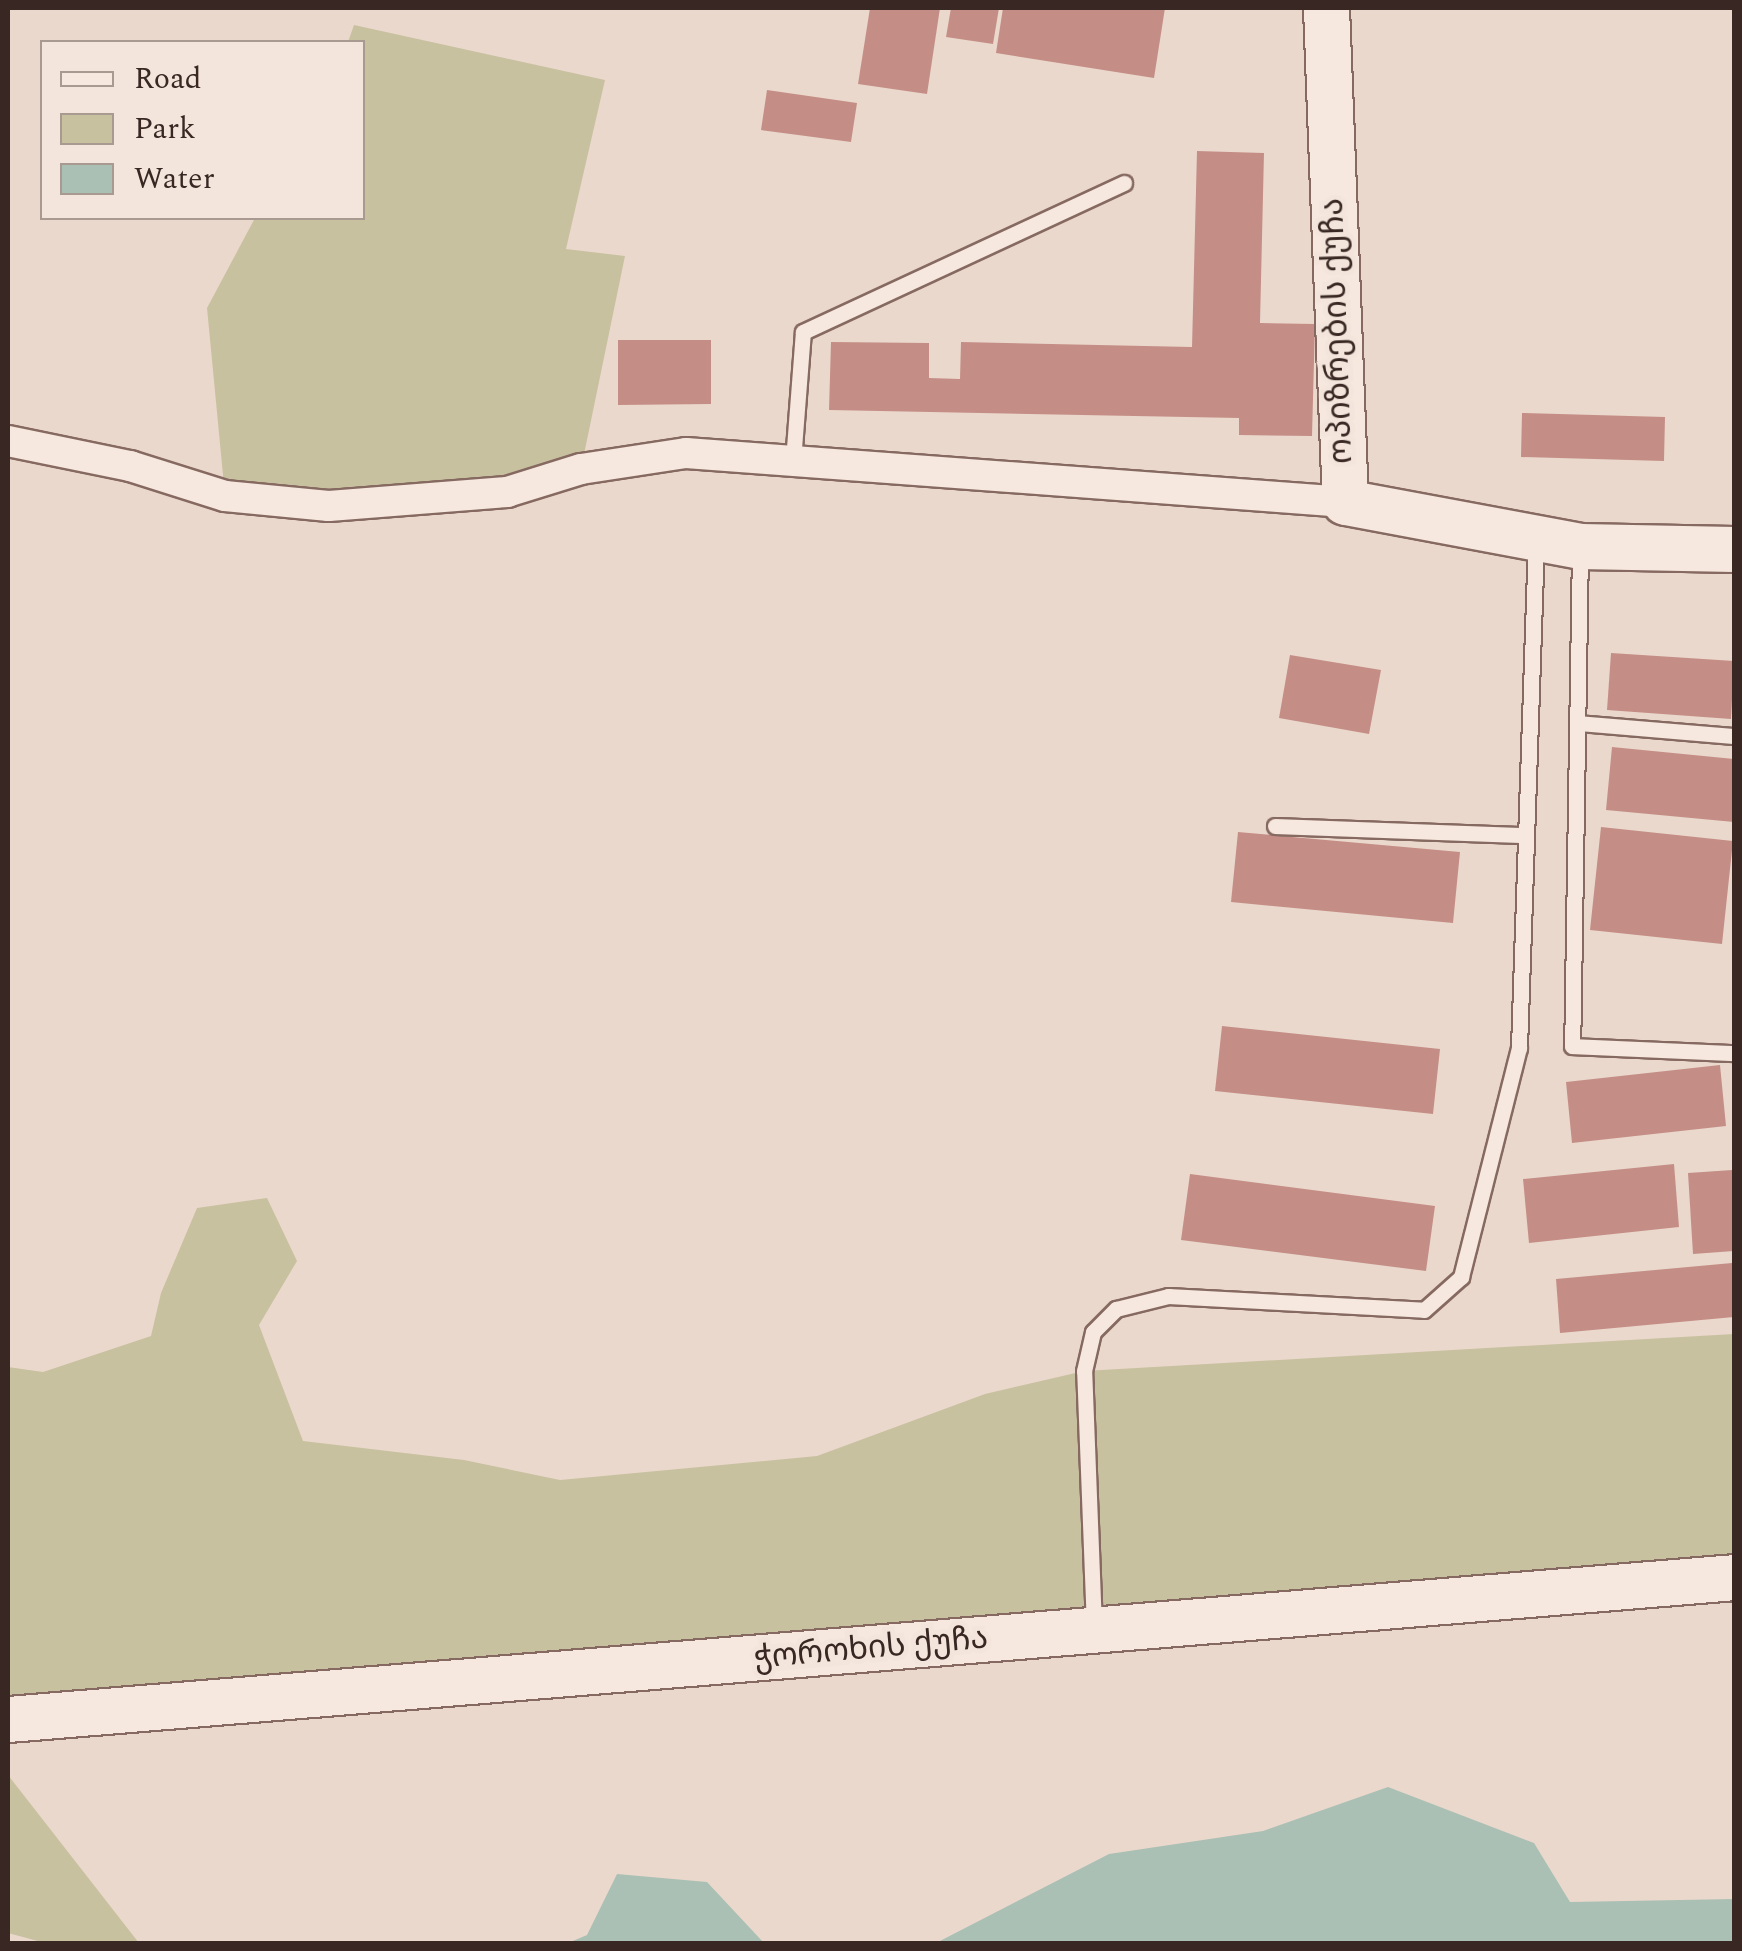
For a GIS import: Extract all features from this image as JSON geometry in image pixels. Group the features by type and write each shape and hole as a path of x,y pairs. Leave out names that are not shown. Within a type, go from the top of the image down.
{"street":[{"name":"ოპიზრების ქუჩა","path":"1326,8 1345,502 1580,546 1734,549"},
{"path":"8,442 130,466 224,496 328,506 508,492 581,469 686,453 1345,502"},
{"name":"ჭოროხის ქუჩა","path":"8,1719 1734,1578"}],"lane":[{"path":"793,460 803,332 1124,182"},
{"path":"1094,1631 1084,1371 1093,1332 1116,1309 1168,1296 1424,1310 1461,1277 1519,1048 1536,538"},
{"path":"1580,546 1572,1046 1734,1053"},
{"path":"1578,723 1734,736"},
{"path":"1275,826 1526,834"}],"green space":[{"path":"354,25 605,80 566,249 625,256 581,469 507,492 225,496 207,308 254,220 365,220 365,40 349,40"},
{"path":"267,1198 297,1261 259,1325 303,1441 464,1460 560,1480 817,1456 985,1394 1084,1371 1734,1334 1734,1577 8,1719 8,1367 43,1372 151,1336 161,1293 197,1208"},
{"path":"8,1775 139,1943 45,1943 8,1933"}],"water":[{"path":"1388,1787 1534,1843 1570,1902 1734,1899 1734,1943 936,1943 1109,1854 1263,1831"},
{"path":"617,1874 707,1882 764,1943 568,1943 587,1935"}],"building":[{"path":"870,8 940,8 927,94 858,84"},
{"path":"951,8 999,8 993,44 946,37"},
{"path":"1003,8 1165,8 1154,78 996,53"},
{"path":"767,90 857,103 851,142 761,130"},
{"path":"1197,151 1264,153 1260,323 1315,324 1312,436 1239,435 1239,418 829,410 831,342 929,343 929,378 960,379 961,342 1192,347"},
{"path":"618,340 711,340 711,404 618,405"},
{"path":"1522,413 1665,417 1664,461 1521,457"},
{"path":"1611,653 1734,661 1731,719 1607,710"},
{"path":"1290,655 1381,670 1369,734 1279,718"},
{"path":"1612,747 1734,759 1734,822 1606,810"},
{"path":"1601,827 1733,841 1722,944 1590,930"},
{"path":"1238,832 1460,852 1453,923 1231,902"},
{"path":"1222,1026 1440,1049 1433,1114 1215,1091"},
{"path":"1720,1065 1726,1126 1572,1143 1566,1082"},
{"path":"1674,1164 1679,1227 1529,1243 1523,1179"},
{"path":"1732,1170 1734,1251 1693,1254 1688,1173"},
{"path":"1190,1174 1435,1206 1426,1271 1181,1240"},
{"path":"1732,1263 1734,1317 1560,1333 1556,1279"}]}
